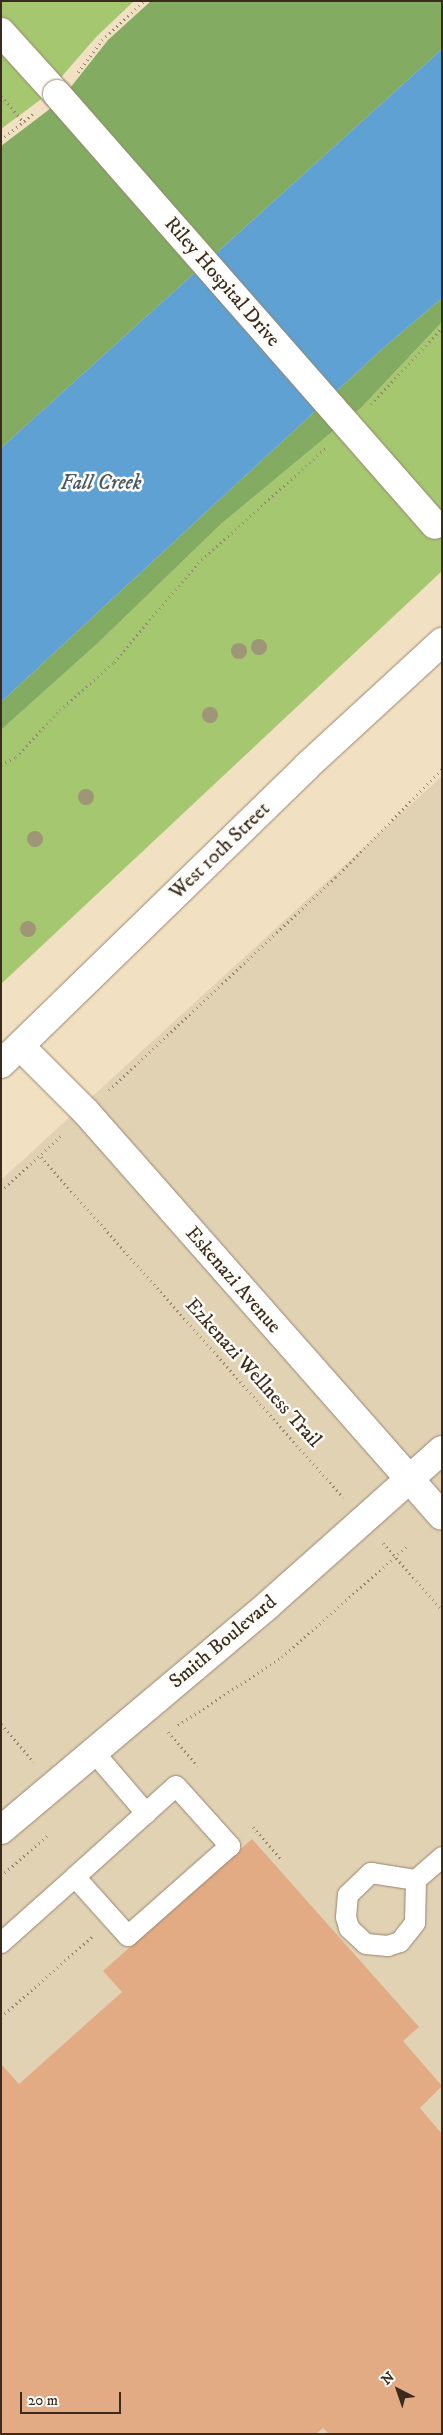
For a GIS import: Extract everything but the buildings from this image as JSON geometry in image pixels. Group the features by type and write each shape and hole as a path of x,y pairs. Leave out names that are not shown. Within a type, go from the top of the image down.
{"street":[{"name":"Riley Hospital Drive","path":"1,32 65,85 438,529"},
{"name":"West 10th Street","path":"11,1055 306,767 442,642"},
{"name":"Eskenazi Avenue","path":"11,1055 86,1112 442,1516"},
{"name":"Smith Boulevard","path":"1,1830 364,1520 442,1450"}],"lane":[{"path":"94,1750 146,1813"},
{"path":"1,1943 75,1876 176,1786 230,1846 128,1936 75,1876"},
{"path":"416,1880 442,1858"}],"path":[{"path":"65,85 102,40 144,1"},
{"path":"1,96 24,122"},
{"path":"367,408 442,328"},
{"path":"1,765 16,757 60,710 114,662 198,563 334,441"},
{"path":"130,1069 336,877 442,769"},
{"name":"Ezkenazi Wellness Trail","path":"1,1191 42,1156 442,1610"},
{"path":"160,1738 282,1657 407,1546"},
{"path":"168,1732 199,1767"},
{"path":"250,1824 282,1860"},
{"path":"1,1876 53,1830"},
{"path":"1,2017 113,1919"}],"shaded area":[{"path":"442,776 442,2434 1,2434 1,1180"}],"green space":[{"path":"1,1 134,1 96,37 44,97 1,129"},
{"path":"151,1 442,1 442,49 1,448 1,146 59,102 108,40"},
{"path":"442,298 442,322 361,408 221,524 98,643 1,730 1,702 381,350"},
{"path":"442,322 442,571 1,984 1,730 98,643 221,524 361,408"}],"water":[{"name":"Fall Creek","path":"442,49 442,298 381,350 1,702 1,448"}]}
